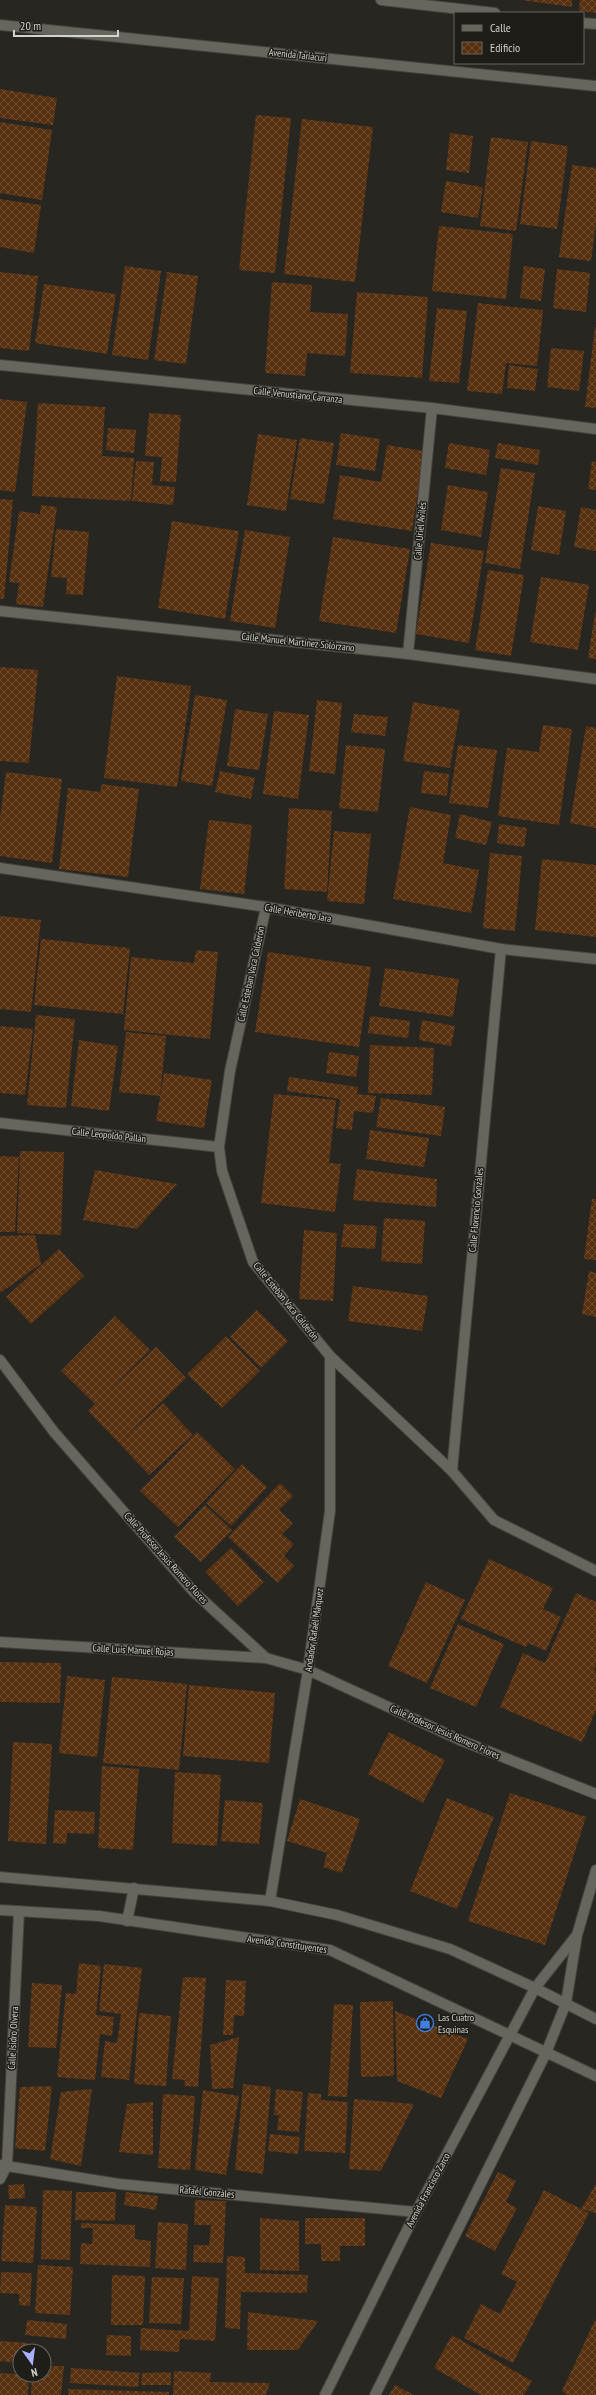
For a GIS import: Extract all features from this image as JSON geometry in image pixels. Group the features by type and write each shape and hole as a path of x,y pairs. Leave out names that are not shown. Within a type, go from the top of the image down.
{"street":[{"path":"381,0 486,12"},
{"path":"584,23 596,24"},
{"name":"Avenida Tariácuri","path":"0,25 596,86"},
{"name":"Calle Venustiano Carranza","path":"0,365 432,408 596,429"},
{"name":"Calle Uriel Avilés","path":"408,654 432,408"},
{"name":"Calle Manuel Martínez Solórzano","path":"0,611 408,654 596,679"},
{"name":"Calle Heriberto Jara","path":"0,868 266,907 501,950 596,959"},
{"name":"Calle Esteban Vaca Calderón","path":"266,907 230,1071 219,1146 222,1171 253,1262 330,1356 452,1471 494,1520 596,1571"},
{"name":"Calle Florencio Gonzáles","path":"452,1471 501,950"},
{"name":"Calle Leopoldo Pallán","path":"0,1123 219,1146"},
{"name":"Andador Rafaél Márquez","path":"270,1901 308,1670 330,1511 330,1356"},
{"name":"Calle Profesor Jesús Romero Flores","path":"0,1360 54,1432 193,1591 266,1658 308,1670 460,1740 596,1794"},
{"name":"Calle Luis Manuel Rojas","path":"0,1642 266,1658"},
{"path":"375,2395 546,2053 566,2003 577,1935 596,1870"},
{"path":"0,1877 270,1901 337,1915 450,1949 535,1988 596,2019"},
{"path":"127,1920 134,1888"},
{"name":"Avenida Constituyentes","path":"0,1910 99,1916 330,1950 596,2076"},
{"name":"Calle Isidro Olvera","path":"3,2165 19,1911"},
{"name":"Avenida Francisco Zarco","path":"325,2395 416,2212 512,2035 535,1988 577,1935"},
{"path":"0,2180 3,2165"},
{"name":"Rafaél Gonzáles","path":"3,2165 119,2184 416,2212"}],"building":[{"path":"521,0 572,0 572,7"},
{"path":"580,0 596,0 596,13 579,11"},
{"path":"0,89 57,98 53,125 0,118"},
{"path":"256,115 291,118 275,273 239,270"},
{"path":"302,119 373,127 355,282 284,274"},
{"path":"0,122 52,130 42,200 0,193"},
{"path":"450,133 473,136 469,173 446,170"},
{"path":"491,137 528,142 516,231 480,226"},
{"path":"531,141 568,146 557,229 520,224"},
{"path":"572,165 596,168 596,223 591,261 559,257"},
{"path":"446,181 483,187 478,218 441,212"},
{"path":"0,199 41,205 34,253 0,247"},
{"path":"439,226 513,234 506,299 432,291"},
{"path":"125,266 161,271 148,360 112,355"},
{"path":"524,266 545,269 541,301 520,298"},
{"path":"557,269 590,273 586,312 553,308"},
{"path":"0,272 38,276 29,351 0,348"},
{"path":"167,272 198,276 186,364 154,360"},
{"path":"272,282 312,285 310,312 348,314 345,356 307,353 305,376 265,373"},
{"path":"44,284 116,294 107,354 35,343"},
{"path":"357,292 428,297 422,378 350,373"},
{"path":"478,303 543,310 537,366 506,363 502,394 467,391"},
{"path":"437,308 467,311 459,383 429,381"},
{"path":"596,327 596,408 585,407"},
{"path":"551,348 584,351 579,391 547,387"},
{"path":"509,365 538,369 535,391 507,388"},
{"path":"0,399 27,402 15,492 0,490"},
{"path":"38,403 105,407 102,456 134,458 131,501 32,496"},
{"path":"149,413 181,415 176,482 160,481 162,457 145,456"},
{"path":"108,428 136,430 134,453 106,450"},
{"path":"341,433 380,439 375,471 336,465"},
{"path":"258,434 297,440 286,511 247,505"},
{"path":"300,438 334,443 324,504 290,499"},
{"path":"449,443 490,450 486,475 445,468"},
{"path":"498,443 540,450 538,465 495,458"},
{"path":"387,445 424,451 412,531 333,519 340,475 381,482"},
{"path":"136,461 154,462 152,485 175,487 173,505 132,501"},
{"path":"592,461 596,462 596,490 588,489"},
{"path":"501,468 535,473 520,569 485,563"},
{"path":"448,485 488,492 481,537 441,530"},
{"path":"0,499 13,500 4,599 0,599"},
{"path":"41,505 57,507 43,607 16,604 19,583 9,582 19,511 40,514"},
{"path":"538,506 566,511 559,555 531,550"},
{"path":"581,507 596,510 596,551 574,547"},
{"path":"172,521 239,531 225,619 158,608"},
{"path":"56,529 89,532 83,595 66,594 67,578 51,577"},
{"path":"245,530 290,537 275,628 230,621"},
{"path":"333,537 410,549 396,633 319,621"},
{"path":"431,543 484,551 469,643 416,634"},
{"path":"488,570 524,575 511,656 475,650"},
{"path":"541,577 589,585 578,650 530,642"},
{"path":"596,613 596,659 588,658"},
{"path":"0,667 38,670 29,763 0,761"},
{"path":"117,676 191,686 177,787 104,778"},
{"path":"195,695 227,700 212,786 181,781"},
{"path":"317,700 342,703 335,774 309,771"},
{"path":"413,702 460,710 450,768 403,761"},
{"path":"235,709 268,714 259,770 227,766"},
{"path":"274,711 309,715 298,799 263,794"},
{"path":"354,714 388,717 385,736 351,732"},
{"path":"543,725 572,729 559,825 498,816 507,748 539,752"},
{"path":"586,726 596,728 596,828 570,823"},
{"path":"346,745 385,749 378,812 339,808"},
{"path":"458,745 497,750 488,808 449,803"},
{"path":"220,771 255,778 251,799 215,792"},
{"path":"424,771 449,774 447,796 421,793"},
{"path":"6,772 62,779 52,863 0,856 0,819"},
{"path":"102,784 139,789 128,877 59,869 68,788 100,792"},
{"path":"410,807 451,815 443,863 479,870 471,913 393,899"},
{"path":"289,808 332,811 327,892 284,889"},
{"path":"460,814 492,822 486,845 455,838"},
{"path":"209,820 252,825 244,894 200,889"},
{"path":"499,824 527,828 524,847 497,843"},
{"path":"334,831 371,834 364,904 327,901"},
{"path":"490,853 522,856 515,931 483,928"},
{"path":"542,859 596,865 596,937 535,930"},
{"path":"0,916 41,920 31,1012 0,1009"},
{"path":"41,939 130,948 123,1014 34,1005"},
{"path":"196,950 218,952 210,1039 124,1030 131,957 194,963"},
{"path":"268,952 371,967 359,1047 255,1032"},
{"path":"385,968 459,979 453,1017 379,1006"},
{"path":"36,1015 75,1019 66,1108 27,1105"},
{"path":"370,1016 410,1021 408,1038 368,1033"},
{"path":"422,1020 455,1026 451,1046 419,1040"},
{"path":"0,1026 33,1029 25,1095 0,1093"},
{"path":"126,1032 166,1036 160,1096 119,1092"},
{"path":"79,1040 118,1046 109,1111 71,1106"},
{"path":"370,1045 434,1048 432,1095 368,1093"},
{"path":"329,1052 359,1056 356,1077 326,1073"},
{"path":"164,1073 212,1080 204,1128 156,1121"},
{"path":"289,1077 358,1087 357,1094 376,1096 373,1113 354,1111 352,1130 336,1128 340,1099 287,1091"},
{"path":"274,1094 336,1100 329,1163 341,1164 335,1212 261,1203"},
{"path":"381,1098 445,1107 441,1136 376,1127"},
{"path":"370,1130 429,1138 424,1167 366,1159"},
{"path":"20,1151 64,1152 61,1235 17,1233"},
{"path":"0,1156 19,1157 15,1232 0,1232"},
{"path":"357,1169 437,1179 436,1207 353,1200"},
{"path":"95,1170 177,1184 137,1229 83,1220"},
{"path":"592,1199 596,1199 596,1260 584,1259"},
{"path":"384,1218 425,1221 422,1264 381,1261"},
{"path":"344,1224 377,1226 375,1249 341,1247"},
{"path":"304,1230 337,1233 333,1301 299,1299"},
{"path":"35,1235 41,1264 0,1293 0,1236"},
{"path":"59,1249 84,1276 31,1324 6,1297"},
{"path":"589,1271 596,1273 596,1317 582,1314"},
{"path":"353,1286 428,1296 422,1331 348,1321"},
{"path":"257,1310 288,1341 261,1368 230,1337"},
{"path":"115,1316 150,1350 106,1394 156,1347 186,1378 119,1443 88,1411 95,1404 61,1371"},
{"path":"226,1336 260,1371 222,1408 187,1374"},
{"path":"163,1403 193,1435 149,1475 119,1443"},
{"path":"197,1432 235,1469 178,1527 140,1491"},
{"path":"242,1464 267,1487 231,1526 206,1503"},
{"path":"280,1483 293,1496 279,1510 293,1523 282,1534 294,1544 284,1556 294,1566 278,1583 228,1537"},
{"path":"205,1505 232,1530 201,1562 174,1537"},
{"path":"231,1548 264,1582 238,1606 205,1572"},
{"path":"489,1559 553,1588 543,1609 561,1617 546,1651 528,1643 526,1647 461,1619"},
{"path":"426,1582 465,1600 427,1683 388,1666"},
{"path":"576,1593 596,1602 596,1665 594,1670 596,1671 596,1710 582,1742 500,1707 523,1653 545,1663"},
{"path":"458,1624 504,1644 476,1707 430,1688"},
{"path":"0,1662 61,1663 60,1703 0,1702"},
{"path":"67,1676 105,1680 97,1757 59,1753"},
{"path":"112,1677 187,1684 179,1770 103,1763"},
{"path":"189,1685 275,1693 269,1763 183,1756"},
{"path":"389,1732 445,1760 423,1803 368,1774"},
{"path":"13,1742 52,1744 46,1844 8,1841"},
{"path":"102,1766 139,1769 133,1850 98,1848"},
{"path":"175,1772 221,1775 217,1846 172,1843"},
{"path":"510,1793 586,1817 545,1945 468,1921"},
{"path":"447,1798 494,1817 457,1909 410,1891"},
{"path":"300,1799 360,1819 342,1873 323,1867 327,1853 287,1841"},
{"path":"225,1800 263,1803 259,1844 221,1841"},
{"path":"55,1810 95,1812 94,1834 67,1833 66,1844 53,1843"},
{"path":"79,1963 101,1966 96,2015 114,2017 112,2036 100,2034 95,2080 57,2077 66,1993 76,1994"},
{"path":"104,1964 142,1968 129,2080 101,2077 105,2041 117,2043 121,2014 99,2011"},
{"path":"183,1977 206,1978 198,2087 184,2086 185,2080 172,2079"},
{"path":"226,1980 246,1981 244,2016 234,2015 233,2035 223,2035"},
{"path":"32,1983 62,1985 56,2048 28,2047"},
{"path":"393,2001 394,2076 361,2077 360,2002"},
{"path":"334,2004 353,2005 347,2097 328,2096"},
{"path":"395,2011 468,2039 441,2098 397,2081"},
{"path":"139,2013 171,2016 166,2086 134,2084"},
{"path":"239,2037 233,2088 212,2089 210,2045"},
{"path":"243,2084 271,2087 263,2174 235,2170"},
{"path":"52,2086 45,2151 15,2148 20,2087"},
{"path":"92,2089 81,2166 50,2159 61,2092"},
{"path":"276,2089 303,2092 299,2132 277,2130 279,2115 274,2115"},
{"path":"203,2090 239,2096 226,2175 195,2170"},
{"path":"308,2093 321,2094 321,2100 348,2102 345,2153 304,2151"},
{"path":"163,2094 195,2096 190,2170 158,2168"},
{"path":"354,2099 414,2104 381,2171 349,2169"},
{"path":"153,2102 153,2155 119,2152 127,2104"},
{"path":"270,2134 300,2137 298,2154 268,2151"},
{"path":"498,2172 516,2181 506,2202 517,2208 495,2251 465,2236"},
{"path":"24,2184 25,2198 9,2199 8,2185"},
{"path":"596,2184 596,2213 581,2209"},
{"path":"43,2190 72,2191 70,2260 41,2259"},
{"path":"544,2190 589,2213 513,2363 464,2338 481,2304 500,2314 517,2282 501,2274"},
{"path":"76,2192 116,2192 115,2221 75,2220"},
{"path":"126,2192 158,2196 156,2210 124,2205"},
{"path":"195,2200 226,2201 223,2263 193,2262 194,2245 209,2245 211,2225 194,2225"},
{"path":"5,2205 37,2207 33,2263 1,2261"},
{"path":"260,2218 299,2221 299,2271 260,2270"},
{"path":"305,2218 365,2218 365,2246 340,2246 340,2261 321,2261 321,2244 305,2244"},
{"path":"158,2222 188,2224 186,2270 155,2268"},
{"path":"81,2223 135,2225 135,2239 151,2241 150,2267 80,2264 81,2243 92,2244 93,2228 81,2228"},
{"path":"227,2256 245,2257 245,2273 308,2275 307,2293 241,2292 240,2329 225,2328"},
{"path":"38,2265 73,2267 70,2315 35,2313"},
{"path":"1,2272 32,2273 30,2306 19,2305 19,2294 0,2293"},
{"path":"112,2275 145,2276 143,2325 111,2325"},
{"path":"192,2276 219,2278 215,2341 180,2339 179,2352 140,2350 141,2328 189,2331"},
{"path":"152,2277 184,2278 181,2324 149,2323"},
{"path":"248,2312 318,2321 298,2350 247,2350"},
{"path":"596,2318 596,2395 567,2395 562,2391"},
{"path":"27,2320 67,2324 66,2339 25,2335"},
{"path":"107,2335 131,2336 131,2356 106,2355"},
{"path":"452,2335 532,2381 524,2395 481,2395 434,2368"},
{"path":"0,2341 29,2343 12,2343 12,2362 0,2361"},
{"path":"52,2366 64,2366 61,2395 31,2395 32,2383 52,2383"},
{"path":"71,2368 140,2373 138,2387 70,2383"},
{"path":"174,2371 211,2373 210,2382 270,2383 266,2395 173,2395"},
{"path":"171,2372 171,2385 141,2385 142,2373"},
{"path":"0,2373 12,2374 12,2383 29,2383 28,2395 0,2395"},
{"path":"395,2385 414,2395 389,2395"},
{"path":"68,2389 169,2392 169,2395 68,2395"}],"place":[{"name":"Las Cuatro Esquinas","path":"425,2023"}]}
